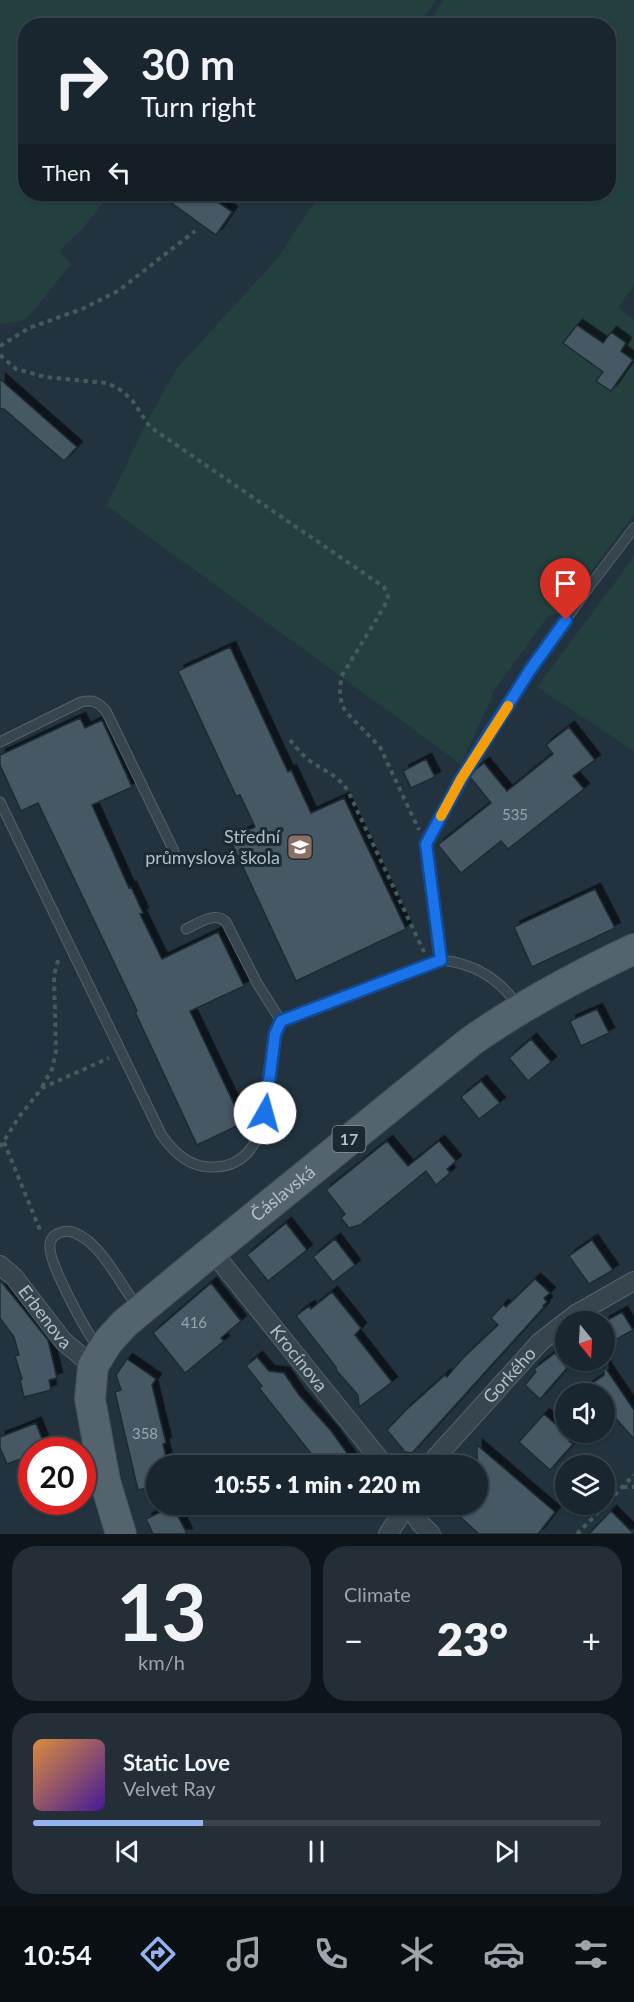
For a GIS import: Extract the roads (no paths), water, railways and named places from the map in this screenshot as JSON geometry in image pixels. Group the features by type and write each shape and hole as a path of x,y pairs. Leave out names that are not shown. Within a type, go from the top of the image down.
{"main road":[{"name":"Čáslavská","path":"97,1359 112,1337 141,1310 452,1056 519,1008 634,949"},
{"path":"97,1359 89,1388 91,1414 105,1481 121,1534"}],"street":[{"name":"Krocínova","path":"212,1251 376,1455"},
{"name":"Erbenova","path":"0,1265 14,1277 63,1341 97,1359"},
{"name":"Gorkého","path":"438,1455 540,1342 576,1314 634,1281"},
{"path":"388,1534 401,1515"},
{"path":"415,1515 431,1534"}],"lane":[{"path":"441,960 426,844 461,779 530,670 634,528"},
{"path":"0,742 81,702 91,700 99,703 106,711 174,851"},
{"path":"0,802 153,1120 167,1143 182,1158 195,1165 219,1167 241,1158 258,1137 265,1113 275,1034 281,1021 441,960 456,961 489,976 506,991 519,1008"},
{"path":"186,929 215,916 221,917 226,922 257,983 281,1021"},
{"path":"97,1359 88,1334 51,1256 52,1237 68,1230 93,1246 141,1310"}],"place":[{"name":"Střední průmyslová škola","path":"300,847"}]}
